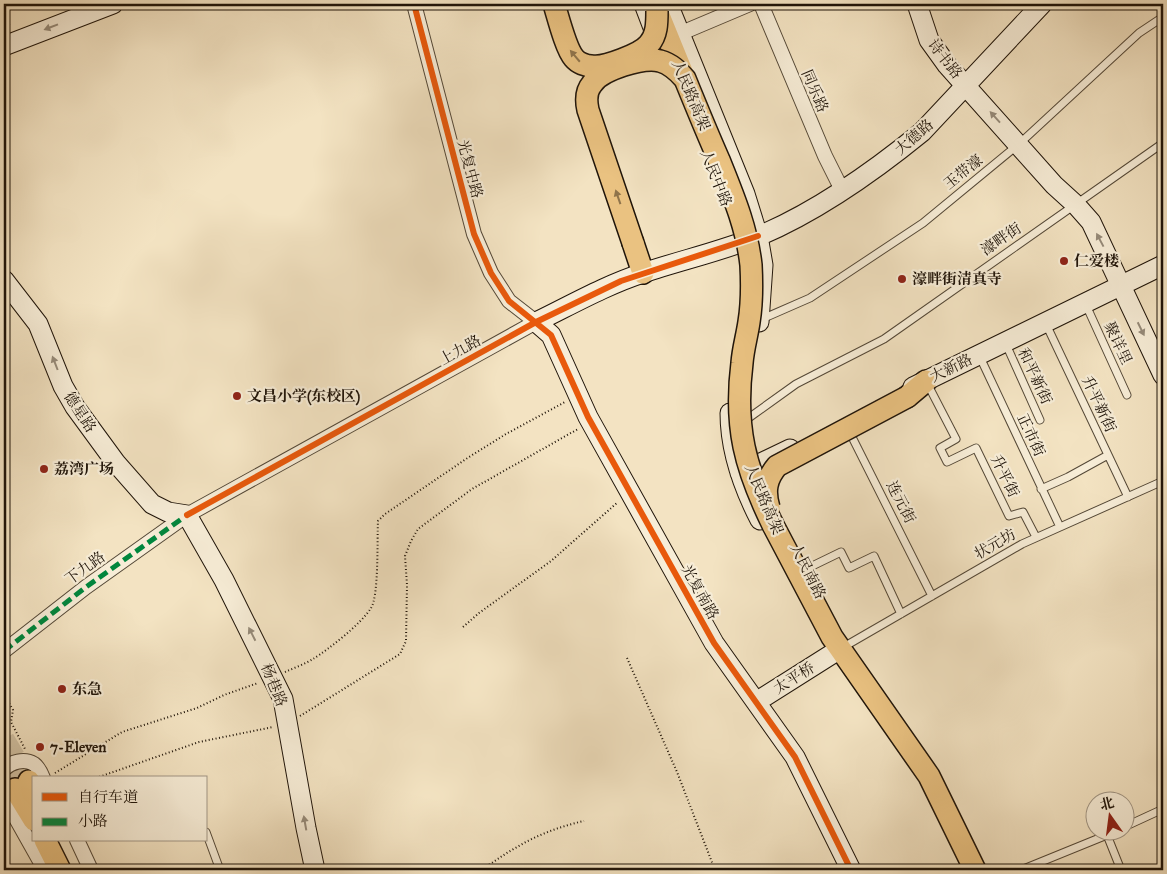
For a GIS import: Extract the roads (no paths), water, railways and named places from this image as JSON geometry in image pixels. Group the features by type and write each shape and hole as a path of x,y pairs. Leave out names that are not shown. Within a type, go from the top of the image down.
{"main road":[{"path":"554,4 571,53 579,62 592,66 604,65 645,48 653,38 656,29 656,6"},
{"name":"人民路高架","path":"656,6 737,206 746,234 751,266 751,303 742,363 739,403 745,454 751,475 774,525 832,637 912,750 932,782 975,870"},
{"path":"643,273 588,110 589,88 592,82 604,74 646,60 665,63 678,72 685,80"},
{"path":"774,525 766,488 768,480 777,466 907,397 926,381"},
{"path":"30,782 32,801"},
{"path":"46,842 60,870"},
{"path":"61,842 74,870"}],"street":[{"name":"光复中路","path":"414,4 474,234 491,273 509,301 536,322"},
{"path":"680,34 750,4"},
{"name":"同乐路","path":"761,4 825,156 842,190"},
{"name":"诗书路","path":"916,4 928,40 947,65 1054,185 1091,222 1163,375"},
{"name":"大德路","path":"758,236 799,216 842,190 878,167 922,132 1042,4"},
{"path":"10,44 106,5"},
{"name":"人民中路","path":"656,6 680,34 745,194 758,236"},
{"name":"人民中路","path":"656,6 728,209 738,243"},
{"name":"上九路","path":"187,516 536,322 621,281 758,236"},
{"name":"人民南路","path":"758,236 764,265 760,320 749,400 758,465 806,569 839,649 888,732 923,784 964,870"},
{"name":"人民南路","path":"738,243 743,279 731,375 730,418 733,446 740,473 752,505 809,616 839,649 930,762 958,813 985,870"},
{"name":"大新路","path":"740,473 1163,264"},
{"name":"德星路","path":"4,280 38,324 75,407 116,463 152,504 168,512 187,516"},
{"name":"光复南路","path":"536,322 551,335 591,422 714,643 795,757 851,870"},
{"name":"下九路","path":"4,651 86,587 187,516"},
{"name":"杨巷路","path":"187,516 224,580 274,677 283,699 315,870"},
{"name":"太平桥","path":"756,702 839,649"},
{"path":"4,769 11,763 21,761 30,782 32,795"},
{"path":"40,842 44,870"},
{"path":"78,842 91,870"}],"lane":[{"name":"玉带濠","path":"760,320 810,298 923,223 1019,144 1139,33 1163,17"},
{"name":"濠畔街","path":"750,417 796,384 884,339 1163,142"},
{"name":"聚详里","path":"1084,302 1126,395"},
{"name":"升平新街","path":"1045,322 1128,497"},
{"name":"和平新街","path":"1005,342 1040,420"},
{"name":"正市街","path":"978,355 1060,527"},
{"name":"升平街","path":"926,381 956,439 940,448 947,462 976,448 1009,516 1023,512 1036,538"},
{"name":"连元街","path":"845,422 932,596"},
{"path":"1041,488 1068,477 1108,455"},
{"name":"状元坊","path":"839,649 1022,544 1163,481"},
{"path":"806,569 841,552 849,568 874,556 901,614"},
{"path":"1134,822 1163,809"},
{"path":"208,837 220,870"},
{"path":"1021,870 1090,842"},
{"path":"1110,842 1121,870"}],"tunnel":[{"path":"4,739 29,781"},
{"path":"4,769 15,789"}],"place":[{"name":"仁爱楼","path":"1064,261"},
{"name":"濠畔街清真寺","path":"902,279"},
{"name":"文昌小学(东校区)","path":"237,396"},
{"name":"荔湾广场","path":"44,469"},
{"name":"东急","path":"62,689"},
{"name":"7-Eleven","path":"40,747"}]}
